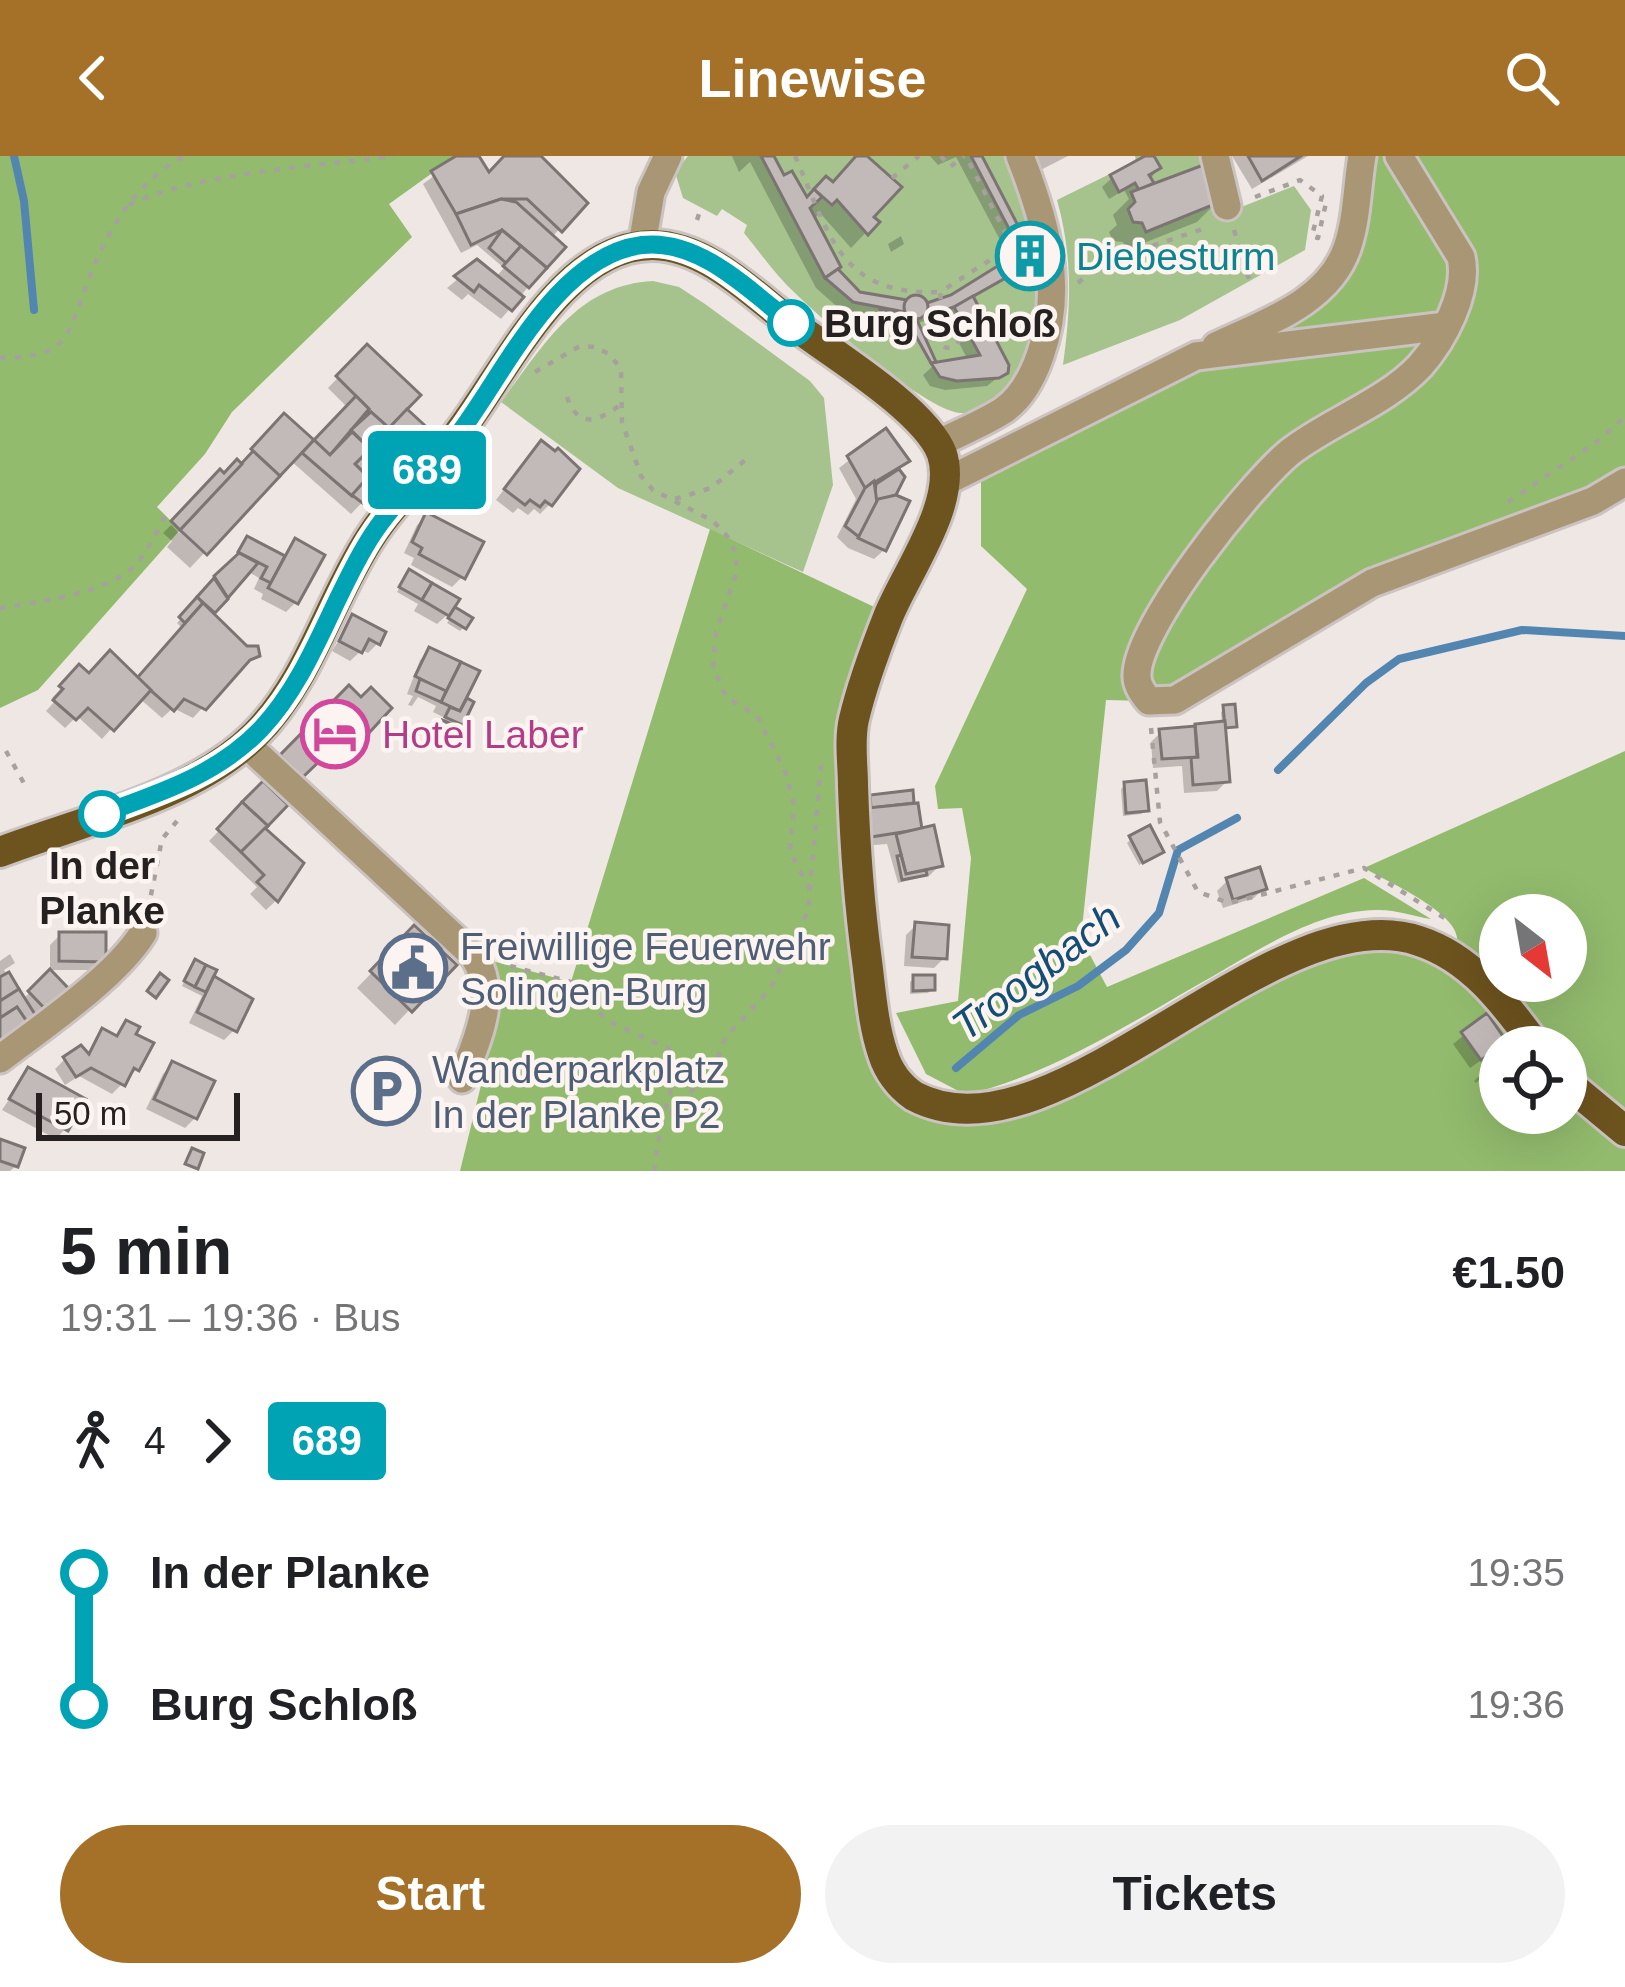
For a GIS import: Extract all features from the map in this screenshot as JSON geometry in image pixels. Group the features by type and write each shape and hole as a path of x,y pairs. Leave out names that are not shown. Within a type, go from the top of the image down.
{"main road":[{"path":"0,852 190,781 246,744 275,713 300,674 356,562 386,514 454,439 547,308 586,268 642,245 684,250 734,279 910,412 937,444 945,469 940,505 890,614 851,726 855,870 875,1023 884,1060 915,1098 954,1113 1019,1109 1100,1076 1311,951 1358,938 1400,936 1454,957 1497,995 1521,1026"},
{"path":"1587,1099 1625,1131"}],"street":[{"path":"642,245 651,192 668,156"},
{"path":"937,444 1006,409 1022,392 1046,340 1052,285 1048,238 1020,156"},
{"path":"1215,156 1229,212"},
{"path":"945,482 1275,318 1332,279 1348,247 1361,156"},
{"path":"1399,156 1461,257 1463,275 1446,326 1418,368 1291,452 1251,488 1174,596 1139,662 1136,679 1149,700 1175,700 1372,583 1593,501 1625,482"},
{"path":"1196,356 1446,326"},
{"path":"246,744 474,956 487,984 487,999 462,1079"},
{"path":"0,1059 123,958 142,933"}],"path":[{"path":"0,358 47,352 57,346 76,315 106,237 124,207 152,178 184,156"},
{"path":"124,207 158,193 394,156"},
{"path":"796,156 834,242 853,271 880,287 915,293 940,292 1012,246 965,156 950,167 941,156"},
{"path":"892,178 919,156"},
{"path":"1052,285 1083,281 1084,268 1116,260 1300,180 1322,196 1312,236 1318,238 1326,203"},
{"path":"1229,212 1250,281"},
{"path":"940,292 944,329 938,337 944,348 957,345 958,333"},
{"path":"944,329 958,333"},
{"path":"958,333 966,329"},
{"path":"530,376 569,350 595,347 609,354 620,369 620,405 636,469 653,490 721,528 736,554 734,585 713,643 713,667 726,698 758,716 784,771 794,805 790,852 810,890 808,911 770,989 725,1038 716,1065 661,1125"},
{"path":"568,398 574,413 586,421 599,420 620,405"},
{"path":"1498,509 1625,417"},
{"path":"675,499 711,488 749,458"},
{"path":"0,608 122,577 136,564 165,516"},
{"path":"1149,700 1160,822 1198,892 1229,903 1364,868 1451,923 1456,938 1454,957"},
{"path":"6,751 26,788"},
{"path":"142,933 162,839 185,815"},
{"path":"474,956 571,982 608,1021 669,1048 674,1072 654,1171"}],"green space":[{"path":"0,156 456,156 389,204 412,237 232,412 205,454 157,507 180,530 38,690 0,708"},
{"path":"688,156 1013,156 1037,221 1044,265 1038,320 1018,375 1003,396 984,409 960,413 921,395 798,296 744,233 747,225 722,209 717,216 683,198 675,172"},
{"path":"1135,156 1203,156 1234,210 1294,186 1311,210 1305,250 1180,320 1063,365 1069,282 1057,200 1136,161"},
{"path":"1362,156 1625,156 1625,482 1463,548 1149,701 1106,700 1081,938 1107,987 1364,878 1431,919 1376,910 1312,924 1063,1059 966,1095 926,1074 896,1013 958,1001 971,858 962,808 938,809 935,786 1027,589 981,546 981,462 1332,279"},
{"path":"653,281 679,287 705,304 810,381 824,398 833,485 803,572 618,488 501,402 548,340 583,306 626,285"},
{"path":"710,529 889,614 851,726 884,1060 966,1114 1334,944 1454,957 1457,937 1444,917 1364,868 1625,751 1625,1171 460,1171 484,1073 466,1067 484,1014 474,956 571,982"}],"building":[{"path":"456,156 479,156 489,172 504,156 541,156 588,203 562,232 527,199 501,199 456,214 431,171"},
{"path":"761,156 774,156 784,175 792,171 807,197 814,189 822,197 810,208 841,267 825,278"},
{"path":"856,156 867,156 902,187 874,217 880,222 868,235 837,200 832,205 814,189 826,176 833,182"},
{"path":"971,156 982,156 1027,243 1019,248"},
{"path":"1154,156 1161,168 1149,175 1154,183 1139,190 1135,183 1119,192 1110,175"},
{"path":"1248,156 1301,156 1262,181"},
{"path":"1206,164 1220,202 1146,232 1142,223 1133,222 1128,209 1135,202 1131,192"},
{"path":"501,199 516,202 566,247 547,268 502,230 471,245 456,214"},
{"path":"502,230 521,246 506,263 489,248"},
{"name":"Diebesturm","path":"1029,243 1041,255 1029,267 1017,255"},
{"path":"521,246 547,268 529,288 503,266"},
{"path":"1017,254 1025,267 954,307 925,316 927,303 951,295"},
{"path":"477,259 524,297 512,311 479,285 474,292 454,276"},
{"path":"838,269 860,292 907,300 905,312 853,302 825,278"},
{"path":"916,295 928,307 916,319 904,307"},
{"path":"973,296 1009,365 1008,373 957,381 940,377 931,363 980,355 954,307"},
{"path":"880,310 905,312 917,320 936,362 931,363 913,331 886,329"},
{"path":"367,344 421,395 389,428 371,412 365,416 369,409 336,376"},
{"path":"356,396 369,409 330,455 314,440"},
{"path":"407,409 433,433 381,488 355,464 370,449 351,430 371,412 389,428"},
{"path":"284,413 314,440 280,476 251,449"},
{"path":"886,428 910,461 865,488 847,456"},
{"path":"352,432 370,449 355,464 368,477 352,496 302,453 314,440 330,455"},
{"path":"541,440 555,451 558,448 580,469 552,506 545,501 540,507 530,500 525,505 504,489"},
{"path":"253,451 280,476 207,555 180,530"},
{"path":"237,459 242,464 180,530 171,521 220,469 224,473"},
{"path":"899,469 905,477 896,495 874,501 876,484"},
{"path":"368,477 380,487 365,505 352,495"},
{"path":"874,481 877,503 859,537 845,526 865,488"},
{"path":"896,495 910,501 886,551 858,538 878,499"},
{"path":"426,512 484,542 465,579 419,554 422,548 412,542"},
{"path":"247,536 285,556 271,583 261,578 267,567 238,552"},
{"path":"295,538 325,555 298,604 268,588"},
{"path":"239,553 258,563 228,598 214,576"},
{"path":"409,569 432,583 422,600 399,587"},
{"path":"214,578 228,599 215,613 197,597"},
{"path":"432,583 460,599 449,616 422,600"},
{"path":"197,597 203,603 185,623 179,617"},
{"path":"203,603 247,646 258,646 260,656 250,660 206,710 184,699 174,711 137,678"},
{"path":"455,607 473,618 466,629 448,618"},
{"path":"352,614 386,632 380,645 369,639 362,653 339,641"},
{"path":"429,647 461,662 446,692 415,676"},
{"path":"110,650 151,690 114,731 88,708 76,720 53,700 79,664 89,673"},
{"path":"461,662 480,671 460,711 441,702"},
{"path":"420,679 446,691 441,702 416,691"},
{"name":"Hotel Laber","path":"349,685 361,697 371,687 392,708 342,762 330,751 303,777 280,755"},
{"path":"467,698 474,702 463,725 445,717 450,707 460,711"},
{"path":"1235,704 1237,727 1225,728 1223,705"},
{"path":"442,720 456,726 448,743 434,736"},
{"path":"1225,721 1230,782 1193,785 1191,757 1198,757 1195,724"},
{"path":"1195,726 1197,757 1162,759 1159,729"},
{"path":"1146,780 1149,811 1126,813 1124,782"},
{"path":"263,781 288,805 268,826 242,802"},
{"path":"913,790 914,803 871,808 870,795"},
{"path":"242,802 268,826 241,852 217,829"},
{"path":"918,803 922,829 871,837 867,808"},
{"path":"934,825 943,866 906,874 896,834"},
{"path":"1150,825 1164,852 1143,863 1129,836"},
{"path":"265,828 304,863 278,902 257,882 264,875 241,852"},
{"path":"901,855 906,874 926,870 927,875 902,880 897,856"},
{"path":"1260,867 1267,889 1233,900 1226,878"},
{"path":"915,922 949,925 947,959 912,957"},
{"name":"Freiwillige Feuerwehr Solingen-Burg","path":"414,925 457,965 412,1012 370,971"},
{"path":"59,932 106,932 106,962 59,961"},
{"path":"195,959 206,965 195,987 184,981"},
{"path":"206,965 217,970 206,992 195,987"},
{"path":"50,969 71,991 49,1013 28,991"},
{"path":"9,972 19,989 0,1001 0,977"},
{"path":"160,973 169,980 156,998 147,991"},
{"path":"913,975 935,975 935,990 913,991"},
{"path":"214,976 253,999 237,1032 197,1012"},
{"path":"19,989 38,1019 29,1025 17,1007 0,1018 0,1001"},
{"path":"17,1007 30,1026 0,1045 0,1018"},
{"path":"1487,1013 1496,1026 1479,1026 1479,1057 1461,1032"},
{"path":"126,1020 140,1027 136,1034 154,1043 139,1071 134,1068 125,1086 91,1068 76,1077 63,1057 81,1045 89,1054 102,1028 117,1036"},
{"path":"172,1061 215,1081 197,1119 154,1099"},
{"path":"28,1067 86,1099 68,1131 9,1099"},
{"path":"0,1139 25,1148 18,1167 0,1161"},
{"path":"192,1148 204,1153 198,1169 185,1164"}],"waterway":[{"path":"14,156 24,201 34,310"},
{"name":"Troogbach","path":"1278,770 1366,683 1399,659 1522,630 1625,636"},
{"name":"Troogbach","path":"956,1068 1019,1015 1078,986 1126,950 1159,913 1178,850 1237,818"}],"bus line":[{"name":"689","path":"102,814 203,774 260,730 300,674 356,562 386,514 454,439 547,308 586,268 642,245 684,250 734,279 791,323"}],"place":[{"name":"Diebesturm","path":"1030,256"},
{"name":"Burg Schloß","path":"791,323"},
{"name":"Hotel Laber","path":"335,734"},
{"name":"In der Planke","path":"102,814"},
{"name":"Freiwillige Feuerwehr Solingen-Burg","path":"413,968"},
{"name":"Wanderparkplatz In der Planke P2","path":"386,1091"}]}
